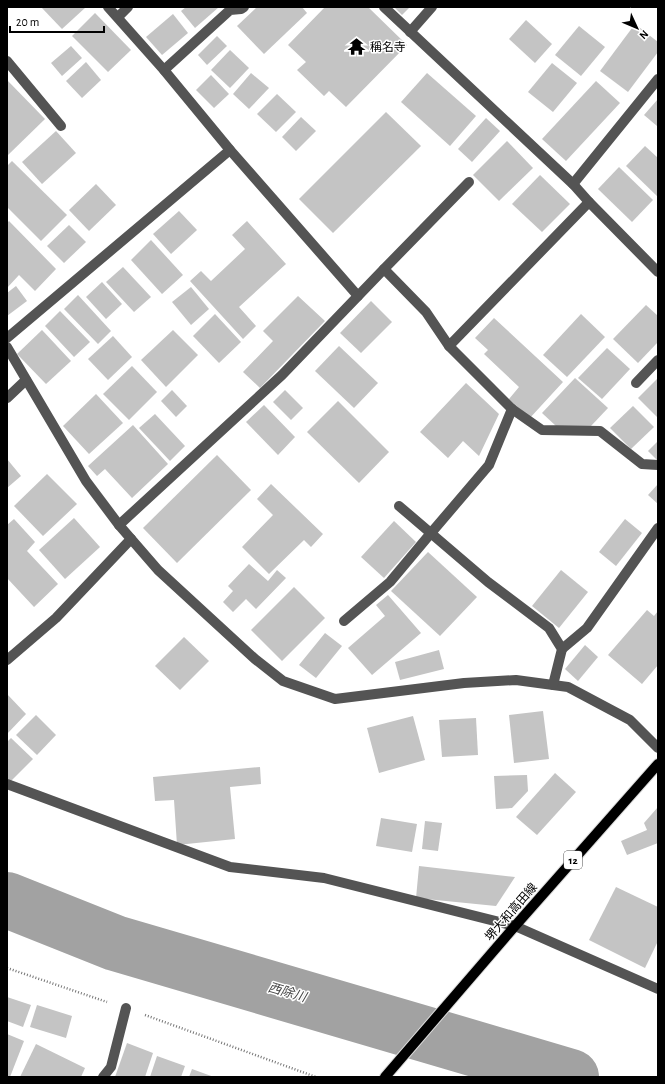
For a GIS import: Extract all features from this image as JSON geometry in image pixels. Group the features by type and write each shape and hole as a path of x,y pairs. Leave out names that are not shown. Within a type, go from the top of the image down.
{"main road":[{"name":"堺大和高田線","path":"384,1077 658,764"}],"street":[{"path":"108,7 164,70 230,150 358,296"},
{"path":"118,17 128,7"},
{"path":"384,7 573,184 658,272"},
{"path":"410,32 432,7"},
{"path":"164,70 230,10 241,8"},
{"path":"7,61 61,126"},
{"path":"573,184 658,79"},
{"path":"7,338 230,150"},
{"path":"119,525 282,375 469,182"},
{"path":"449,346 590,202"},
{"path":"384,269 426,312 449,346 512,409 542,430 600,431 642,464 658,465"},
{"path":"7,347 86,481 119,525 158,570 255,659 283,681 335,699 472,683 516,680 568,687 630,720 658,748"},
{"path":"636,383 658,360"},
{"path":"7,398 26,380"},
{"path":"344,621 390,582 489,465 512,409"},
{"path":"399,506 488,582 549,628 562,649"},
{"path":"553,685 562,649 587,628 658,528"},
{"path":"7,660 56,618 131,539"},
{"path":"7,784 230,867 324,878 515,926 658,989"},
{"path":"103,1077 111,1067 126,1008"}],"path":[{"path":"7,968 126,1008 316,1077"}],"building":[{"path":"41,7 86,7 62,29"},
{"path":"186,7 219,7 195,28 181,11"},
{"path":"257,7 302,7 307,13 264,54 237,26"},
{"path":"325,7 368,7 407,45 346,107 329,91 324,96 297,70 306,62 288,45"},
{"path":"394,7 410,7 402,15"},
{"path":"95,13 131,50 108,72 72,36"},
{"path":"173,14 188,33 162,55 146,37"},
{"path":"526,20 552,44 535,63 509,39"},
{"path":"635,24 658,42 658,52 628,92 600,71"},
{"path":"579,26 605,47 581,76 555,55"},
{"path":"217,36 227,46 207,65 198,55"},
{"path":"71,46 82,58 62,76 51,63"},
{"path":"230,50 249,68 230,88 211,70"},
{"path":"86,62 101,80 82,98 66,81"},
{"path":"552,63 577,83 553,112 528,92"},
{"path":"251,73 269,88 249,109 233,94"},
{"path":"427,73 476,116 450,146 401,102"},
{"path":"211,75 229,94 214,108 196,90"},
{"path":"7,80 45,119 7,156"},
{"path":"596,81 620,103 566,161 542,139"},
{"path":"277,94 296,112 276,132 257,114"},
{"path":"658,99 658,125 657,126 644,115"},
{"path":"386,112 421,146 333,233 299,199"},
{"path":"301,117 316,131 296,151 282,137"},
{"path":"486,118 500,131 472,162 458,149"},
{"path":"56,131 76,153 42,184 22,162"},
{"path":"507,141 533,168 499,201 473,175"},
{"path":"645,146 658,158 658,197 626,166"},
{"path":"12,161 67,215 41,241 7,207 7,166"},
{"path":"619,167 653,200 632,222 598,189"},
{"path":"540,175 570,204 542,232 512,204"},
{"path":"96,184 116,205 89,231 69,210"},
{"path":"179,211 197,230 171,254 153,234"},
{"path":"9,221 56,269 35,291 19,275 7,288 7,223"},
{"path":"247,221 286,264 239,307 256,326 243,339 190,281 201,271 211,281 245,249 232,235"},
{"path":"69,225 86,242 64,263 47,246"},
{"path":"151,240 183,275 162,294 131,260"},
{"path":"123,267 151,297 134,312 106,282"},
{"path":"102,282 122,304 106,319 86,297"},
{"path":"16,286 27,301 7,316 7,293"},
{"path":"191,287 209,309 191,325 172,302"},
{"path":"78,295 111,331 98,344 64,309"},
{"path":"298,296 325,321 260,388 243,372 273,341 263,331"},
{"path":"371,301 392,322 361,353 340,333"},
{"path":"646,305 658,316 658,342 638,363 613,339"},
{"path":"60,311 90,342 74,357 45,326"},
{"path":"215,314 241,342 219,363 193,336"},
{"path":"581,314 605,337 567,377 543,355"},
{"path":"494,318 563,382 529,419 509,399 519,387 484,354 488,350 475,338"},
{"path":"42,330 71,361 46,384 17,354"},
{"path":"173,330 198,355 166,387 141,360"},
{"path":"113,336 132,357 108,380 88,359"},
{"path":"339,346 378,383 354,408 315,371"},
{"path":"607,348 630,369 602,399 578,378"},
{"path":"132,366 157,392 129,420 103,394"},
{"path":"575,378 608,408 591,426 556,426 542,413"},
{"path":"658,378 658,418 638,398"},
{"path":"466,383 499,414 479,456 463,441 448,458 420,432"},
{"path":"172,390 187,406 176,417 161,401"},
{"path":"285,390 303,408 291,420 273,402"},
{"path":"96,394 123,423 89,454 63,426"},
{"path":"338,401 389,452 359,483 307,432"},
{"path":"264,405 295,437 278,455 246,422"},
{"path":"633,406 654,427 631,449 610,428"},
{"path":"155,414 185,446 170,461 139,428"},
{"path":"133,425 168,464 132,498 105,469 97,476 88,466"},
{"path":"658,441 658,461 648,451"},
{"path":"217,455 251,490 177,563 143,528"},
{"path":"7,459 21,476 7,488"},
{"path":"47,474 77,504 43,536 14,506"},
{"path":"271,484 323,534 311,547 304,540 269,574 242,547 273,515 257,499"},
{"path":"658,484 658,504 648,495"},
{"path":"74,518 100,547 65,579 39,550"},
{"path":"14,519 35,542 27,551 58,584 34,607 7,578 7,525"},
{"path":"625,519 642,533 616,566 599,552"},
{"path":"394,521 416,542 384,578 361,557"},
{"path":"428,552 477,597 440,636 391,591"},
{"path":"249,564 268,581 277,570 286,578 256,609 246,599 233,612 223,602 233,591 228,586"},
{"path":"561,570 588,592 559,628 532,606"},
{"path":"294,587 325,618 282,661 251,630"},
{"path":"388,595 421,633 372,675 348,648 385,616 376,605"},
{"path":"647,610 654,616 658,611 658,665 642,684 608,655"},
{"path":"325,633 342,646 316,678 299,665"},
{"path":"184,637 209,661 180,690 155,666"},
{"path":"585,645 598,657 578,681 565,669"},
{"path":"439,650 444,669 400,680 395,662"},
{"path":"7,694 26,714 7,734"},
{"path":"543,711 549,759 514,763 509,715"},
{"path":"36,715 56,735 37,755 16,735"},
{"path":"413,716 425,760 379,773 367,728"},
{"path":"476,718 478,755 442,757 439,720"},
{"path":"11,738 33,759 11,781 7,779 7,742"},
{"path":"260,767 261,784 230,787 235,839 177,845 174,800 155,801 153,777"},
{"path":"555,773 576,792 537,835 516,817"},
{"path":"527,775 528,791 512,808 496,809 494,776"},
{"path":"658,807 658,843 627,855 621,841 647,830 644,823"},
{"path":"381,818 417,824 412,852 376,846"},
{"path":"425,821 442,823 438,851 422,849"},
{"path":"419,866 515,877 496,906 416,898"},
{"path":"616,887 658,907 658,941 645,968 589,940"},
{"path":"7,997 31,1005 23,1027 7,1021"},
{"path":"37,1005 72,1016 66,1038 30,1027"},
{"path":"7,1034 24,1041 10,1077 7,1076"},
{"path":"127,1043 153,1053 145,1077 115,1077"},
{"path":"36,1044 85,1068 81,1077 20,1077"},
{"path":"157,1056 185,1066 181,1077 150,1077"},
{"path":"192,1069 214,1077 189,1077"}],"waterway":[{"name":"西除川","path":"7,900 115,943 571,1077"}],"place":[{"name":"稱名寺","path":"357,47"}]}
